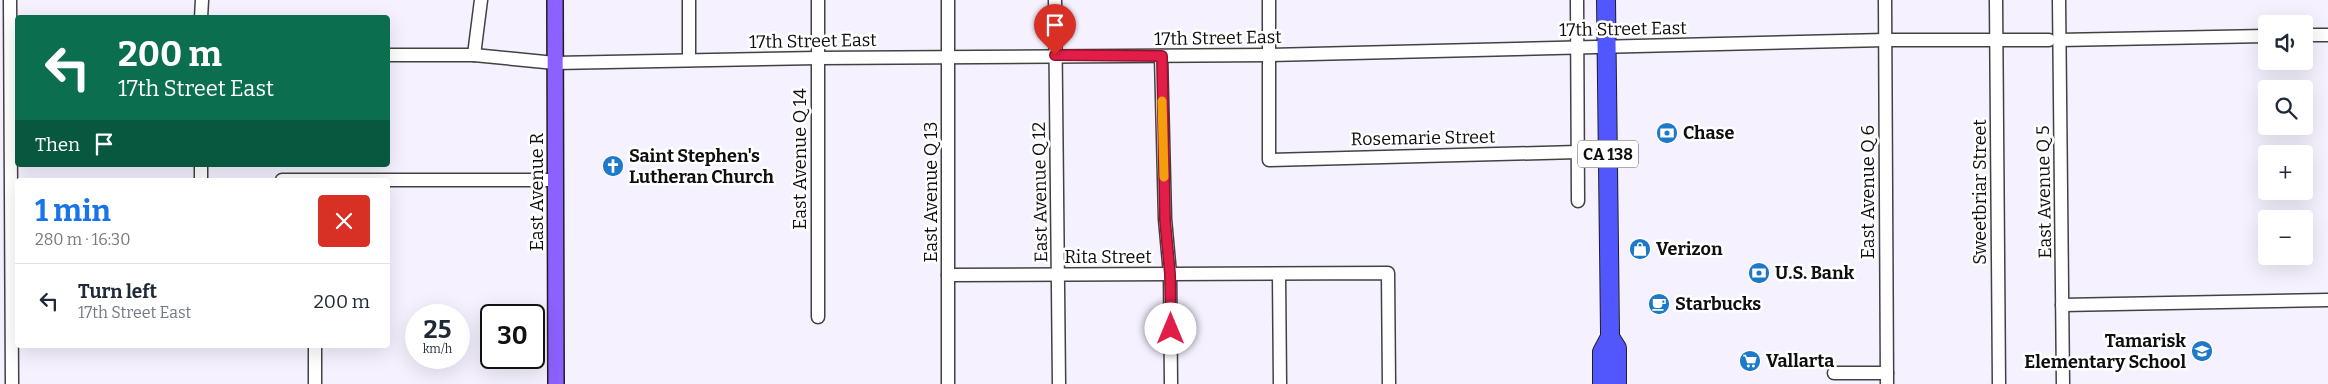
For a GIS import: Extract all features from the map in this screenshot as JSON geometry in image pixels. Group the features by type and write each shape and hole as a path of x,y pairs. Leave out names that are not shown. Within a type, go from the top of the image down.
{"highway":[{"name":"CA 138","path":"1606,0 1610,337 1602,352 1607,383"}],"main road":[{"name":"East Avenue R","path":"555,0 556,384"}],"street":[{"path":"10,0 10,74 14,180 6,325 12,384"},
{"path":"202,0 202,15"},
{"path":"474,55 482,0"},
{"path":"689,0 689,60"},
{"name":"East Avenue Q 14","path":"818,0 818,317"},
{"name":"East Avenue Q 13","path":"948,0 948,384"},
{"name":"East Avenue Q 12","path":"1055,0 1059,384"},
{"path":"1269,0 1269,55"},
{"path":"1577,0 1578,201"},
{"name":"East Avenue Q 6","path":"1885,0 1887,378"},
{"name":"Sweetbriar Street","path":"1996,0 1999,384"},
{"name":"East Avenue Q 5","path":"2059,0 2054,40 2063,384"},
{"path":"2313,35 2328,35"},
{"name":"17th Street East","path":"390,55 474,55 555,64 689,60 1055,55 1269,55 1885,40 2054,40 2258,36"},
{"name":"Rosemarie Street","path":"1269,55 1269,160 1578,152"},
{"path":"1162,56 1165,220 1170,274 1171,384"},
{"path":"390,180 555,180"},
{"name":"Rita Street","path":"948,275 1388,273 1389,384"},
{"path":"1279,274 1280,384"},
{"path":"2062,306 2328,300"},
{"path":"315,348 315,384"},
{"path":"1834,374 1887,378"}],"slow traffic":[{"path":"1162,101 1164,177"}],"place":[{"name":"Chase","path":"1667,133"},
{"name":"Saint Stephen's Lutheran Church","path":"613,166"},
{"name":"Verizon","path":"1640,249"},
{"name":"U.S. Bank","path":"1759,273"},
{"name":"Starbucks","path":"1659,304"},
{"name":"Tamarisk Elementary School","path":"2202,351"},
{"name":"Vallarta","path":"1750,361"}],"route":[{"path":"1055,55 1162,56 1165,220 1170,274 1171,329"}]}
